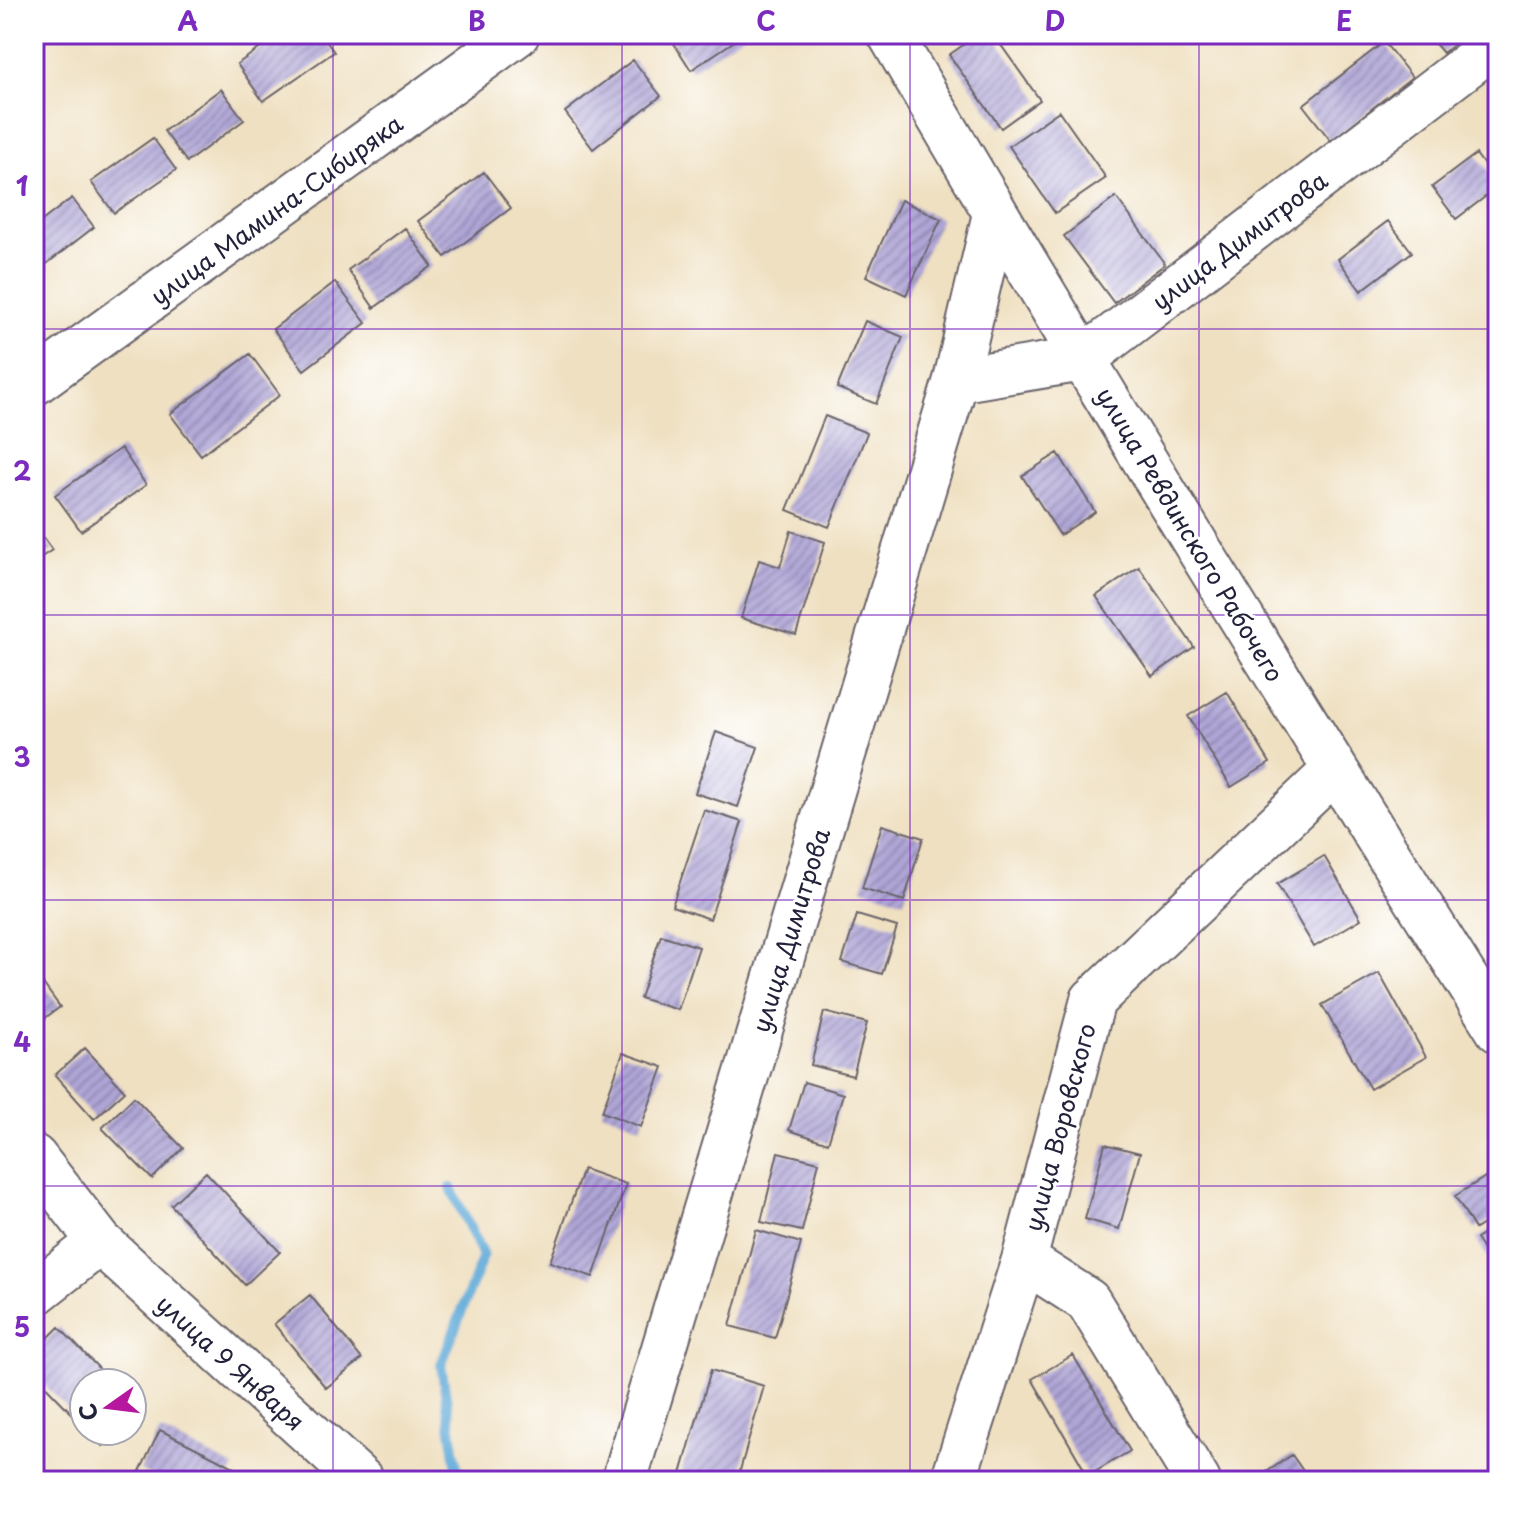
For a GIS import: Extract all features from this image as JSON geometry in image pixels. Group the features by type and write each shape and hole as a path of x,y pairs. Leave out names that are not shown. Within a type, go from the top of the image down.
{"street":[{"name":"улица Мамина-Сибиряка","path":"34,383 517,34"},
{"name":"улица Ревдинского Рабочего","path":"890,34 1083,359 1498,1030"},
{"name":"улица Димитрова","path":"956,380 1083,359 1498,42"},
{"name":"улица Димитрова","path":"624,1481 956,380 995,214"},
{"name":"улица Воровского","path":"953,1481 1024,1260 1093,1000 1335,770"},
{"name":"улица 9 Января","path":"34,1157 100,1242 362,1481"},
{"path":"34,1294 100,1242"},
{"path":"1024,1260 1088,1301 1198,1481"}],"building":[{"path":"281,34 321,34 334,52 263,101 237,64"},
{"path":"668,34 745,34 691,70"},
{"path":"979,34 993,34 1040,100 1001,128 949,55"},
{"path":"1427,34 1466,34 1443,53"},
{"path":"1384,42 1412,77 1331,141 1303,105"},
{"path":"633,60 661,96 593,149 565,112"},
{"path":"221,89 244,120 187,162 164,131"},
{"path":"1059,111 1106,178 1055,213 1009,146"},
{"path":"153,138 176,170 114,213 91,182"},
{"path":"1476,154 1498,187 1456,219 1432,187"},
{"path":"484,172 511,208 445,257 418,221"},
{"path":"1116,197 1165,264 1114,303 1064,236"},
{"path":"72,198 94,227 40,269 34,262 34,227"},
{"path":"901,200 941,219 906,295 866,276"},
{"path":"1388,221 1412,252 1361,291 1338,259"},
{"path":"405,228 432,266 374,308 348,270"},
{"path":"335,282 366,323 304,370 273,329"},
{"path":"865,321 903,337 876,404 837,388"},
{"path":"250,354 280,395 201,455 170,414"},
{"path":"825,416 867,433 829,527 787,510"},
{"path":"121,448 146,485 81,531 55,495"},
{"path":"1058,453 1095,512 1060,535 1022,476"},
{"path":"34,525 52,550 34,562"},
{"path":"791,531 825,542 796,635 741,618 759,560 780,567"},
{"path":"1139,567 1194,647 1152,676 1096,596"},
{"path":"1227,692 1270,763 1231,787 1188,716"},
{"path":"716,732 758,747 738,807 695,793"},
{"path":"704,810 742,822 710,919 672,906"},
{"path":"882,825 923,838 904,901 862,888"},
{"path":"1324,856 1361,919 1314,947 1277,884"},
{"path":"857,915 897,927 882,974 842,962"},
{"path":"661,935 699,947 678,1010 640,998"},
{"path":"34,971 60,1007 34,1026"},
{"path":"1379,973 1426,1057 1370,1089 1322,1005"},
{"path":"824,1012 867,1023 853,1076 811,1065"},
{"path":"85,1048 125,1091 94,1119 55,1075"},
{"path":"623,1053 663,1067 641,1127 602,1112"},
{"path":"804,1082 843,1094 828,1143 789,1130"},
{"path":"134,1097 183,1148 152,1179 102,1128"},
{"path":"1105,1144 1140,1153 1119,1229 1085,1219"},
{"path":"778,1152 819,1162 802,1231 761,1222"},
{"path":"583,1169 626,1184 593,1277 550,1262"},
{"path":"1498,1169 1498,1215 1475,1229 1455,1196"},
{"path":"206,1172 280,1252 245,1285 171,1205"},
{"path":"1498,1225 1498,1273 1476,1239"},
{"path":"756,1230 801,1243 775,1338 730,1326"},
{"path":"310,1295 362,1359 326,1388 274,1324"},
{"path":"59,1327 98,1367 68,1367 68,1409 34,1374 34,1352"},
{"path":"1073,1355 1130,1451 1088,1476 1032,1379"},
{"path":"711,1370 764,1386 737,1481 679,1481"},
{"path":"160,1430 234,1467 227,1481 161,1481 140,1471"},
{"path":"1292,1455 1310,1481 1253,1481"}],"waterway":[{"path":"451,1188 483,1256 441,1365 459,1481"}]}
